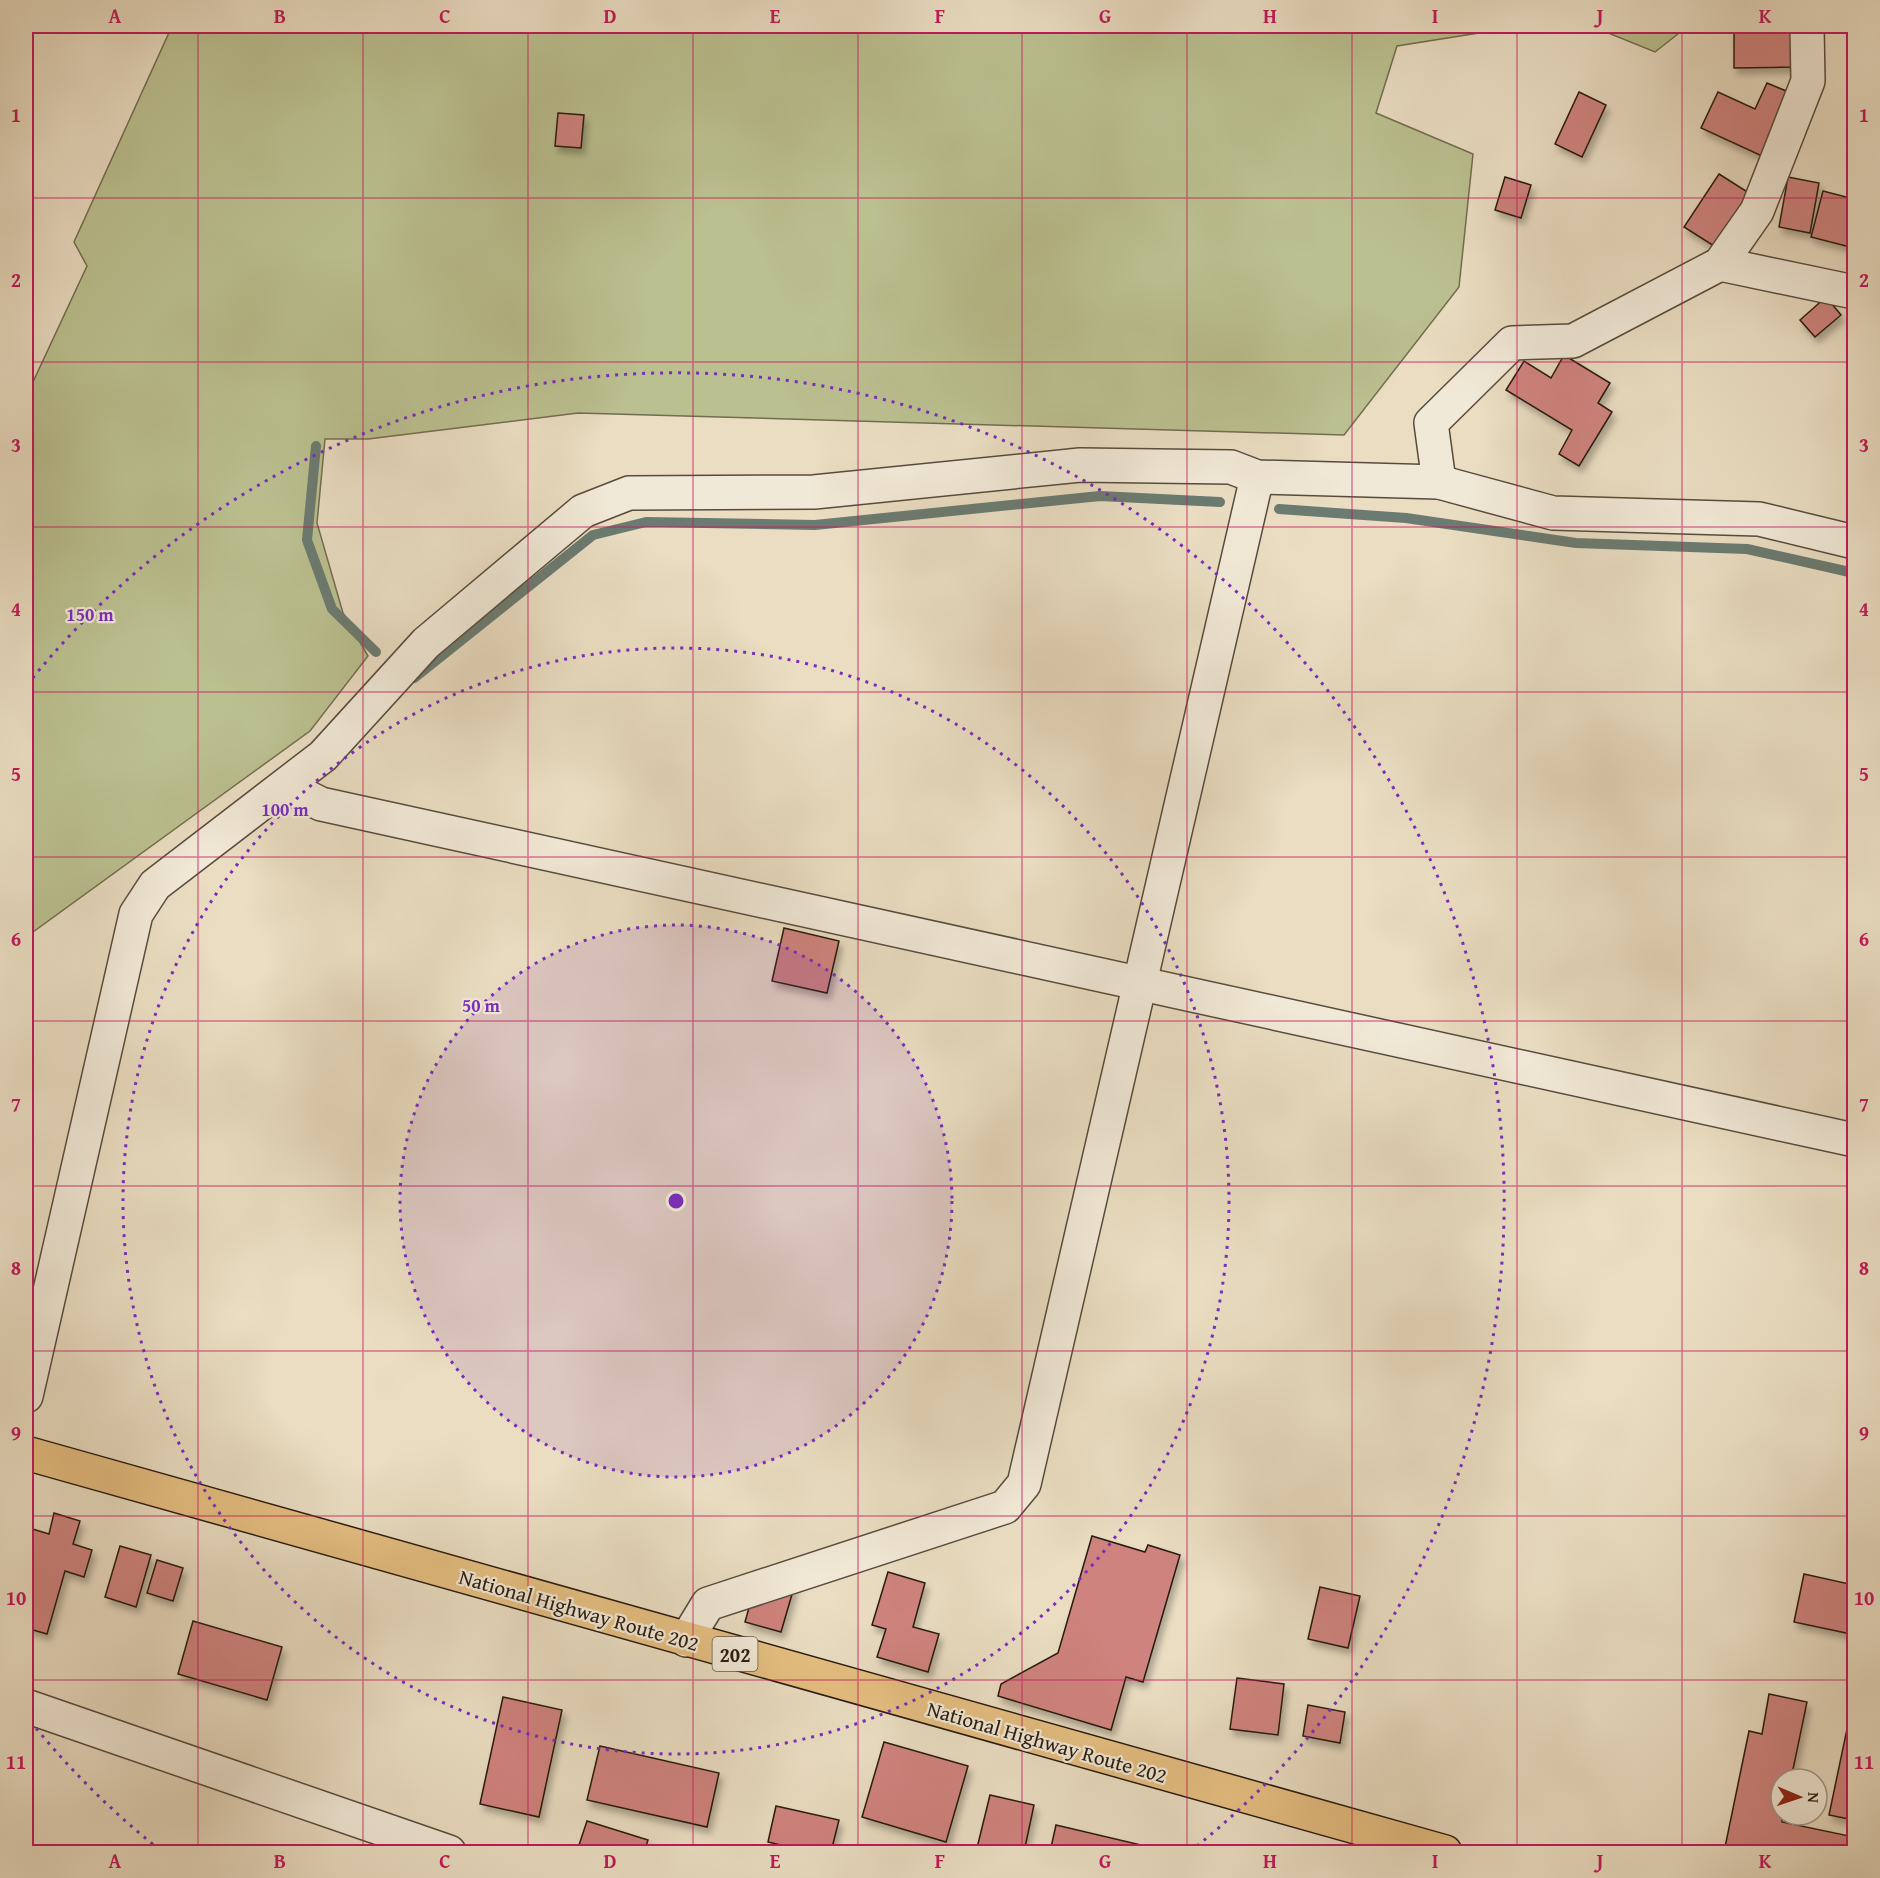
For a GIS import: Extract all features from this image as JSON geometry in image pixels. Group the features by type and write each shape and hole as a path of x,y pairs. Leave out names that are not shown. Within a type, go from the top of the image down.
{"highway":[{"name":"National Highway Route 202","path":"26,1453 1445,1852"}],"street":[{"path":"1439,482 1431,423 1512,343 1573,341 1720,264 1756,211 1808,81 1807,26"},
{"path":"1720,264 1854,292"},
{"path":"26,1396 135,914 155,885 323,756 426,643 583,511 629,493 814,492 1080,465 1231,467 1257,477 1439,482 1553,513 1759,519 1854,542"},
{"path":"686,1640 708,1605 1005,1507 1024,1484 1257,477"},
{"path":"285,786 321,804 1854,1140"},
{"path":"26,1706 449,1852"}],"green space":[{"path":"172,26 1523,26 1397,46 1376,113 1473,154 1459,287 1344,435 578,413 368,439 325,439 317,523 343,613 368,656 310,731 26,937 26,397 87,266 74,242"},
{"path":"1591,26 1688,26 1655,52"}],"building":[{"path":"1764,26 1795,26 1796,67 1734,68 1734,29 1764,28"},
{"path":"1767,83 1791,93 1762,156 1701,128 1718,92 1755,109"},
{"path":"1579,92 1606,105 1582,157 1555,144"},
{"path":"558,113 584,115 581,148 555,146"},
{"path":"1719,174 1749,193 1714,246 1684,227"},
{"path":"1505,177 1531,185 1521,218 1495,210"},
{"path":"1788,177 1819,183 1810,233 1779,227"},
{"path":"1823,191 1854,199 1854,248 1811,237"},
{"path":"1826,297 1841,315 1815,337 1800,320"},
{"path":"1564,355 1610,383 1598,403 1612,412 1579,466 1559,454 1572,430 1506,390 1524,361 1551,378"},
{"path":"784,928 839,941 827,993 772,981"},
{"path":"54,1513 80,1521 73,1544 92,1550 84,1577 65,1571 47,1634 26,1628 26,1527 49,1534"},
{"path":"1092,1536 1145,1552 1148,1545 1180,1555 1143,1682 1126,1677 1111,1730 998,1696 1001,1684 1058,1653"},
{"path":"120,1546 151,1555 136,1607 105,1597"},
{"path":"157,1560 183,1568 173,1601 147,1593"},
{"path":"888,1572 925,1583 913,1627 939,1634 928,1672 877,1657 886,1629 872,1625"},
{"path":"1804,1574 1854,1585 1854,1616 1851,1634 1794,1622"},
{"path":"795,1584 781,1632 745,1622 750,1604"},
{"path":"1320,1587 1360,1596 1348,1648 1308,1639"},
{"path":"193,1621 282,1647 267,1700 178,1674"},
{"path":"1237,1678 1284,1684 1278,1735 1230,1729"},
{"path":"1769,1694 1807,1702 1793,1767 1769,1767 1769,1827 1806,1827 1854,1837 1854,1852 1724,1852 1749,1731 1762,1734"},
{"path":"503,1697 562,1710 539,1817 480,1804"},
{"path":"1308,1705 1345,1712 1340,1743 1303,1736"},
{"path":"1847,1729 1854,1730 1854,1820 1829,1815"},
{"path":"884,1742 968,1766 946,1842 862,1817"},
{"path":"600,1746 719,1773 707,1827 587,1800"},
{"path":"990,1795 1034,1805 1024,1852 976,1852"},
{"path":"776,1806 839,1820 831,1852 783,1852 785,1846 768,1842"},
{"path":"587,1821 648,1840 644,1852 577,1851"},
{"path":"1056,1825 1141,1845 1139,1852 1050,1852"}],"waterway":[{"path":"316,446 307,540 332,609 376,652"},
{"path":"414,678 593,535 646,522 815,525 1100,496 1220,502"},
{"path":"1279,509 1406,518 1576,543 1747,549 1854,573"}]}
